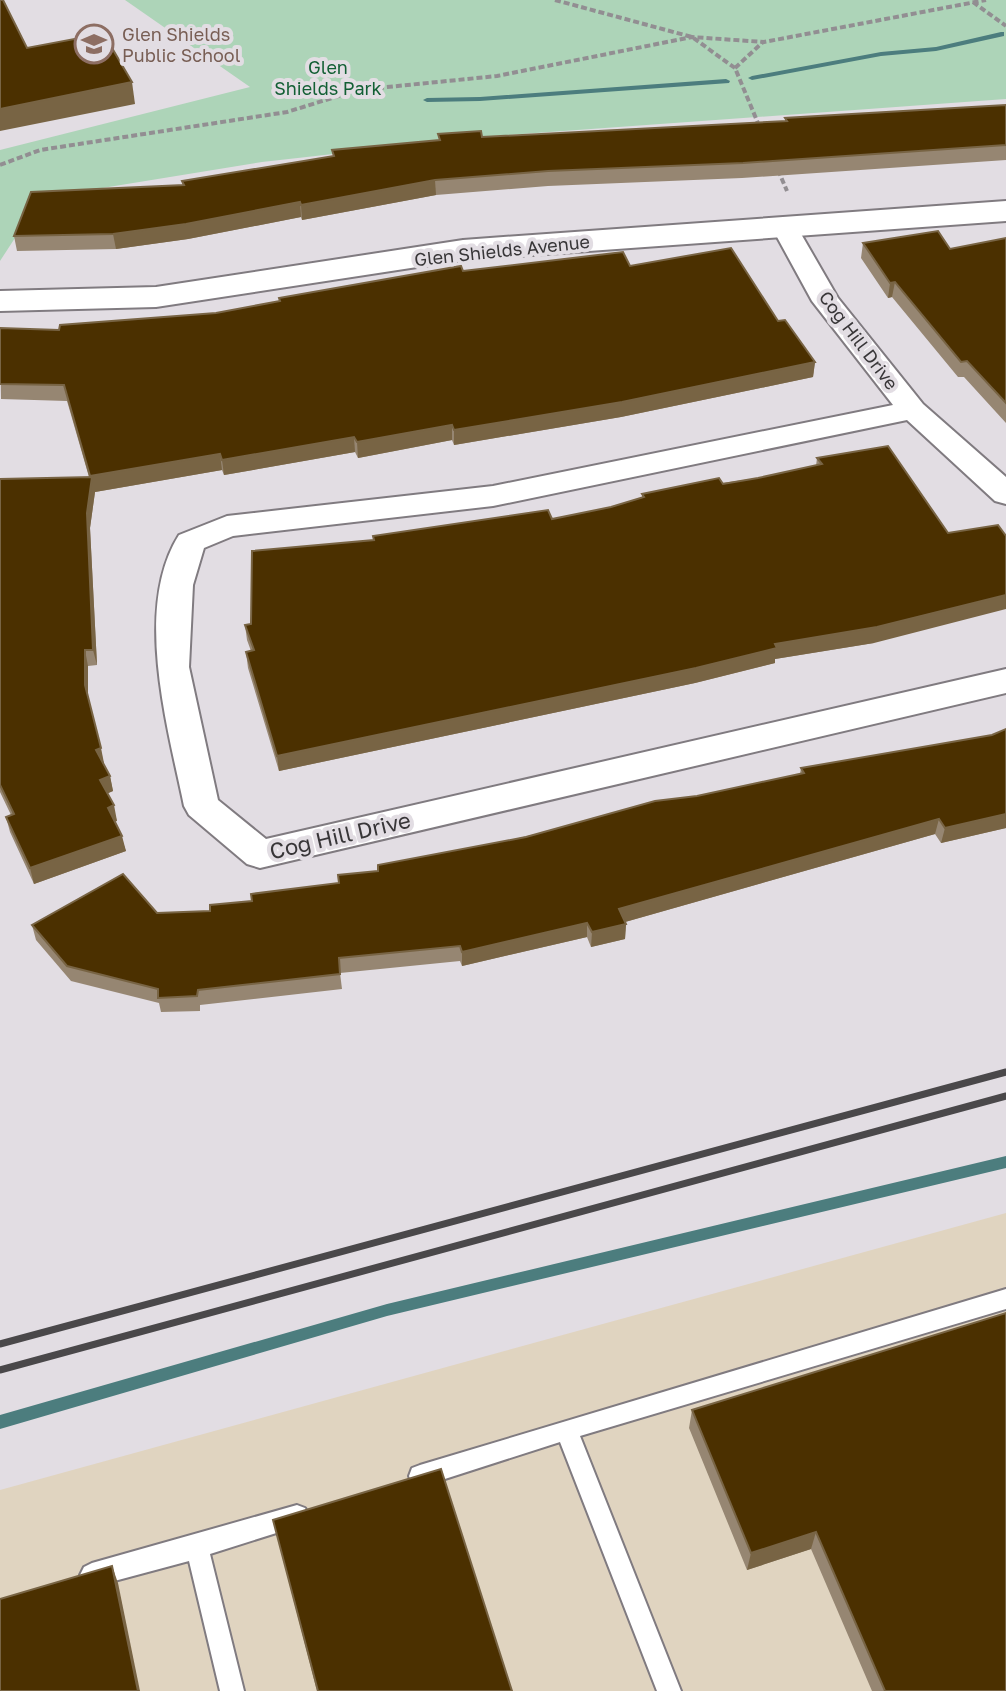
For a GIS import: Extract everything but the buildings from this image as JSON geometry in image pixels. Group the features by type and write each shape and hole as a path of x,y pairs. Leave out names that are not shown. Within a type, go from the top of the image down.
{"street":[{"name":"Glen Shields Avenue","path":"0,301 156,297 463,250 1006,211"},
{"name":"Cog Hill Drive","path":"784,226 826,301 913,410 1006,494"},
{"name":"Cog Hill Drive","path":"913,410 493,496 227,526 190,542 177,585 172,667 202,806 260,854 1006,681"}],"lane":[{"path":"404,1482 566,1430 1006,1299"},
{"path":"566,1430 669,1691"},
{"path":"76,1579 197,1547 315,1510"},
{"path":"197,1547 232,1691"}],"path":[{"path":"555,0 692,37 764,42 986,0"},
{"path":"972,1 1006,26"},
{"path":"0,165 40,150 287,112 358,90 497,76 692,37 735,68 764,137"},
{"path":"735,68 745,55 764,42"},
{"path":"776,164 787,191"}],"shaded area":[{"path":"1006,1213 1006,1691 0,1691 0,1490"}],"green space":[{"name":"Glen Shields Park","path":"125,0 1006,0 1006,99 494,136 262,162 41,198 0,261 0,150 250,87"}],"waterway":[{"path":"752,78 881,54 936,49 1001,34"},
{"path":"427,100 726,81"},
{"path":"0,1422 387,1310 1006,1162"}],"railway":[{"path":"0,1344 1006,1072"},
{"path":"0,1370 1006,1096"}],"place":[{"name":"Glen Shields Public School","path":"94,44"}]}
